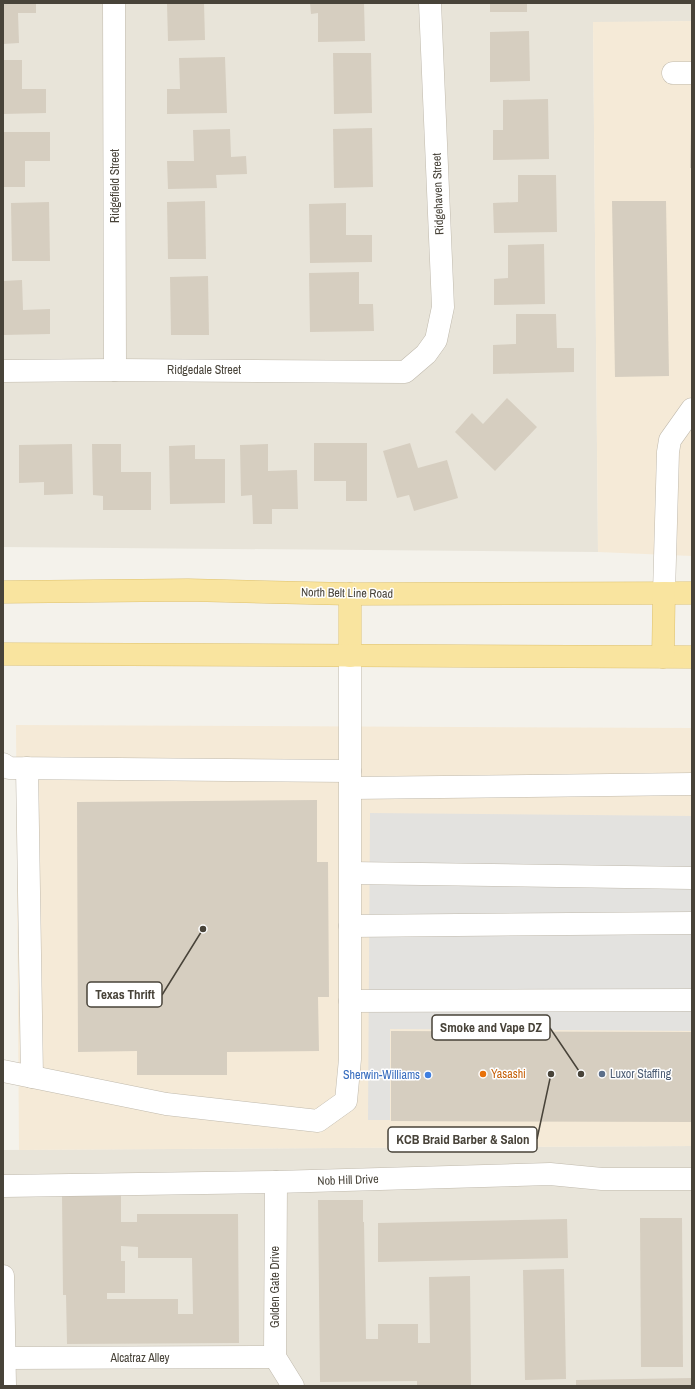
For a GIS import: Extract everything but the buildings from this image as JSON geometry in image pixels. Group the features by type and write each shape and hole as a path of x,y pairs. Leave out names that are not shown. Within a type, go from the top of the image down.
{"main road":[{"name":"North Belt Line Road","path":"3,592 188,590 350,594 692,593"},
{"path":"663,657 664,593"},
{"path":"350,594 350,656"},
{"path":"3,654 692,657"}],"street":[{"name":"Ridgefield Street","path":"114,3 115,370"},
{"name":"Ridgehaven Street","path":"405,372 426,354 436,340 443,307 430,3"},
{"name":"Ridgedale Street","path":"3,371 115,370 405,372"},
{"path":"664,593 668,452 670,440 692,409"},
{"path":"3,1071 166,1104 318,1120 346,1101 350,1058 350,656"},
{"path":"3,764 9,768 351,779 692,784"},
{"path":"27,768 32,1077"},
{"path":"351,873 692,878"},
{"path":"350,926 692,923"},
{"path":"350,1001 692,1000"},
{"name":"Nob Hill Drive","path":"3,1186 276,1182 550,1174 602,1179 692,1179"},
{"name":"Golden Gate Drive","path":"275,1357 276,1182"},
{"path":"3,1276 4,1358 6,1386"},
{"path":"275,1357 293,1386"},
{"name":"Alcatraz Alley","path":"4,1358 275,1357"}],"shaded area":[{"path":"3,3 692,3 692,21 593,23 598,552 3,547"},
{"path":"692,21 692,556 598,552 593,22"},
{"path":"16,725 692,728 692,1146 19,1150"},
{"path":"370,813 692,816 692,1031 390,1029 390,1120 368,1120"},
{"path":"692,1146 692,1386 3,1386 3,1150"}],"place":[{"name":"Texas Thrift","path":"203,929"},
{"name":"Yasashi","path":"483,1074"},
{"name":"KCB Braid Barber & Salon","path":"551,1074"},
{"name":"Smoke and Vape DZ","path":"581,1074"},
{"name":"Luxor Staffing","path":"602,1074"},
{"name":"Sherwin-Williams","path":"428,1075"}]}
